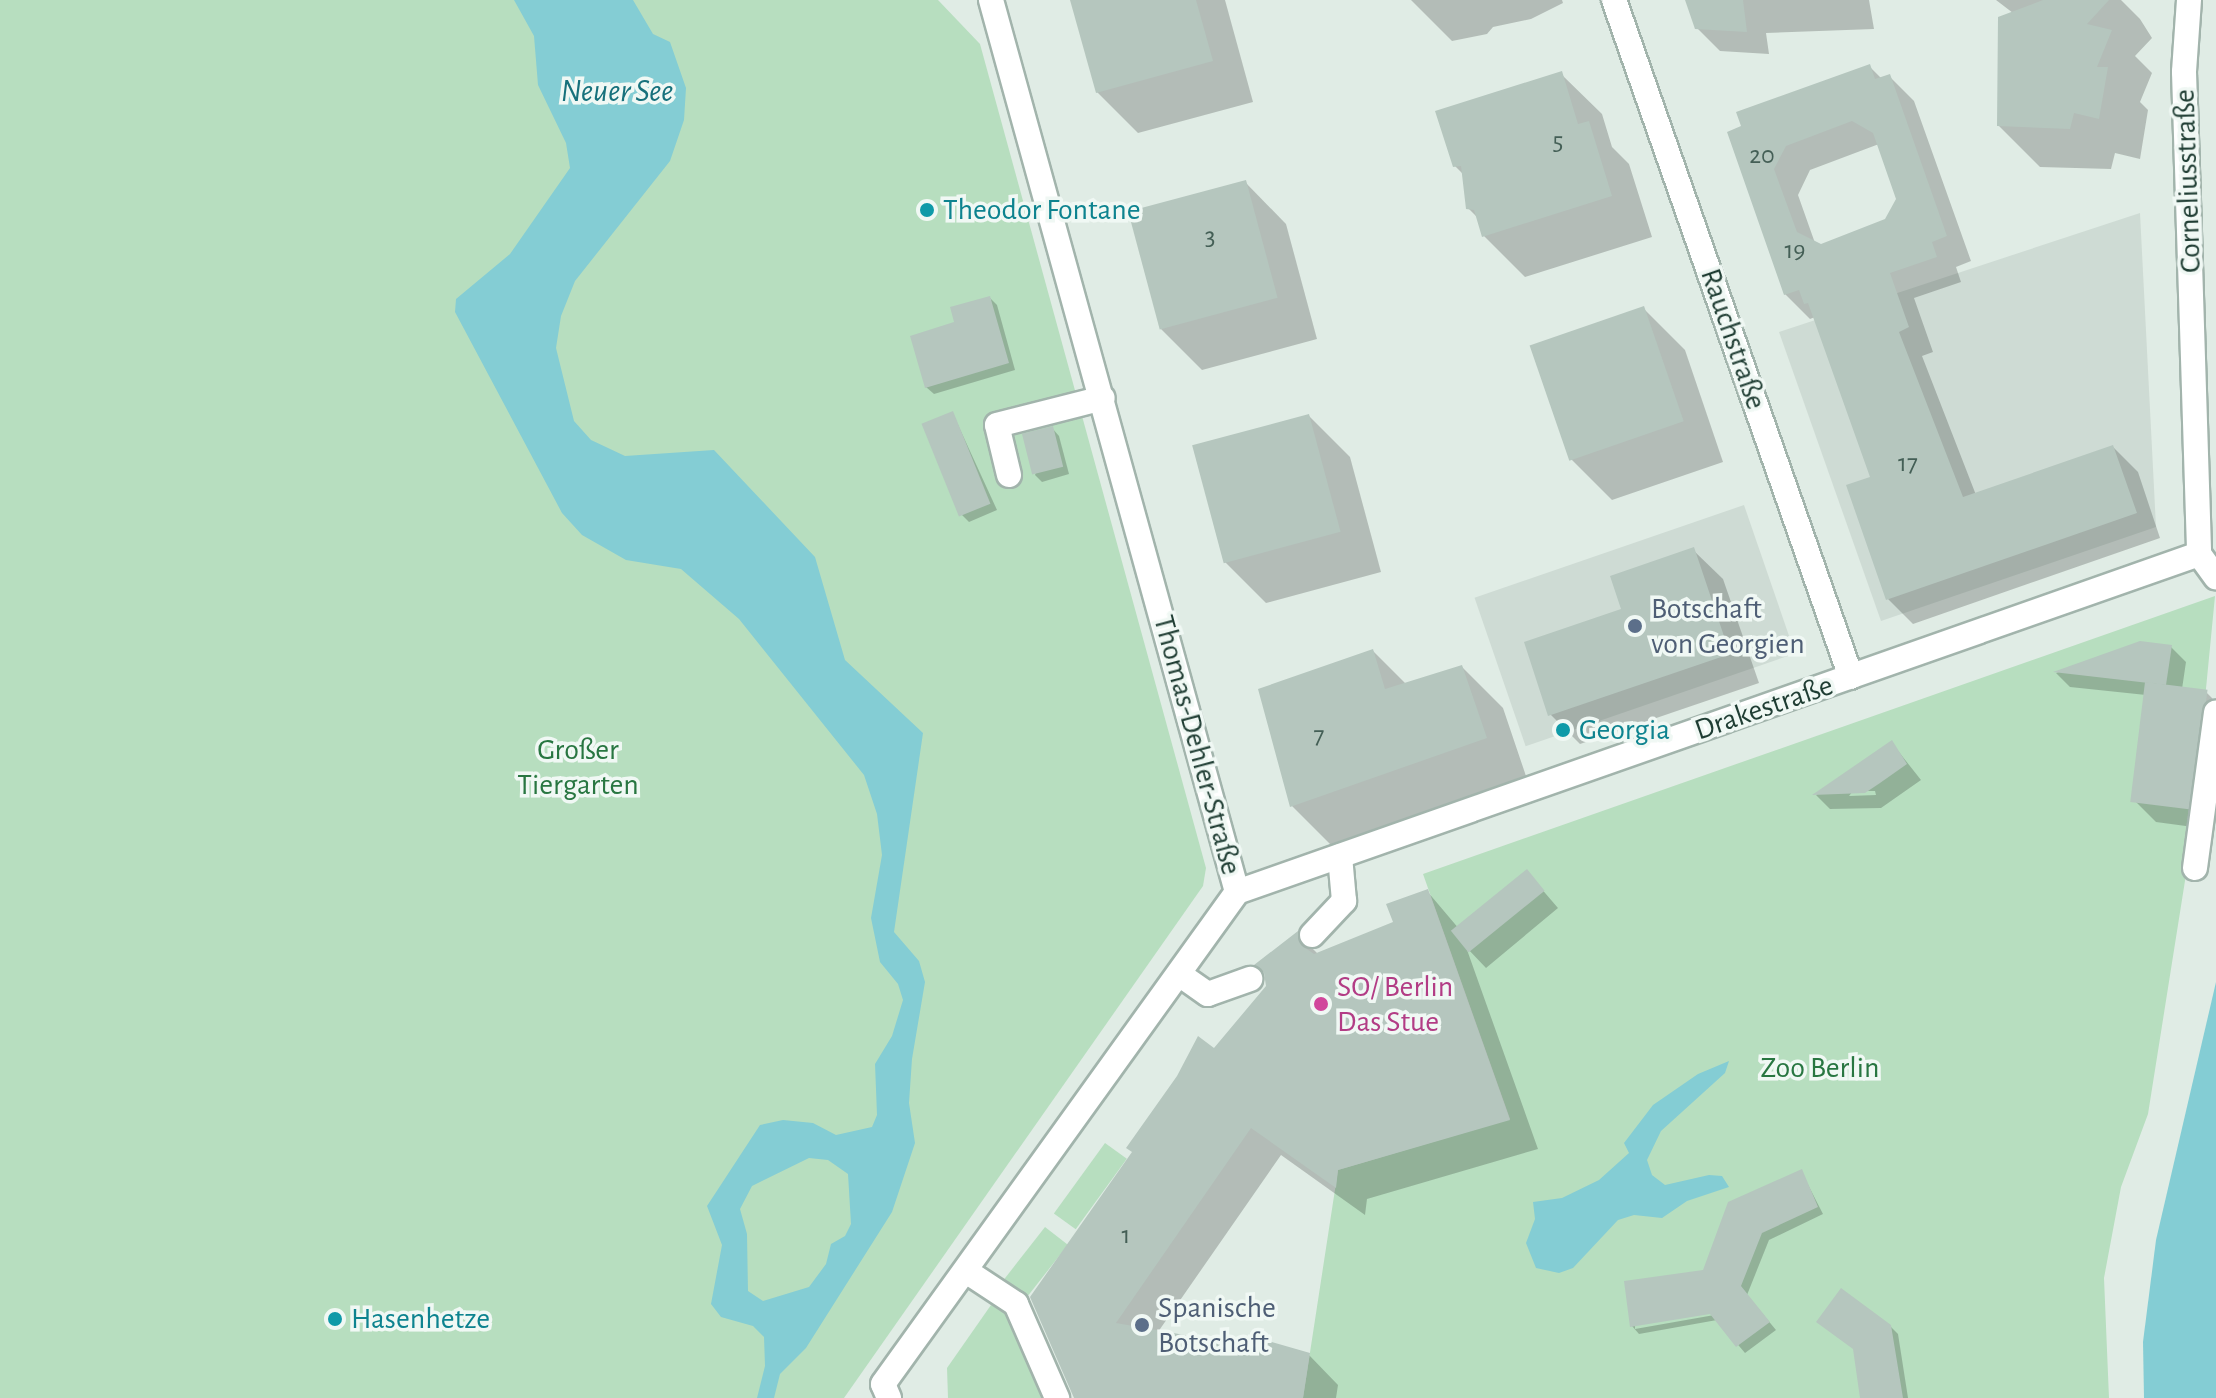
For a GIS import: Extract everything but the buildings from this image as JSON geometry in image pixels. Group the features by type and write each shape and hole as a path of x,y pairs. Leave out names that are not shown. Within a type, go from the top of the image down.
{"street":[{"name":"Thomas-Dehler-Straße","path":"889,1398 883,1384 1237,892 991,0"},
{"name":"Rauchstraße","path":"1614,0 1851,677"},
{"name":"Corneliusstraße","path":"2189,0 2184,72 2199,554"},
{"path":"1009,475 997,425 1103,398"},
{"path":"2199,554 2216,577"},
{"name":"Drakestraße","path":"1237,892 2199,554"},
{"path":"2193,863 2216,712"},
{"path":"1312,935 1344,901 1340,856"},
{"path":"1179,974 1208,994 1250,979"},
{"path":"966,1271 1016,1304 1057,1398"}],"shaded area":[{"path":"2140,213 2156,527 1881,621 1779,332"},
{"name":"Botschaft von Georgien","path":"1744,505 1795,653 1526,746 1475,598"}],"green space":[{"name":"Großer Tiergarten","path":"0,0 938,0 980,44 1206,868 1203,886 844,1398 0,1398"},
{"name":"Zoo Berlin","path":"2215,596 2191,843 2148,1114 2121,1187 2104,1278 2109,1398 1303,1398 1338,1170 1510,1119 1423,874"},
{"path":"1105,1143 1127,1159 1076,1229 1054,1213"},
{"path":"1045,1227 1068,1245 1027,1297 1004,1279"},
{"path":"991,1305 1004,1311 1042,1398 948,1398 947,1368"}],"water":[{"name":"Neuer See","path":"514,0 633,0 653,34 670,42 686,88 684,120 670,161 575,281 561,316 556,348 574,421 591,440 625,456 714,450 815,557 845,660 923,733 894,932 919,961 925,982 912,1059 909,1103 915,1143 892,1212 806,1348 780,1374 774,1398 757,1398 765,1366 764,1337 753,1326 721,1317 711,1304 722,1245 707,1206 760,1125 783,1120 813,1123 836,1135 872,1127 877,1115 875,1064 892,1036 903,1000 898,984 880,962 871,918 882,855 877,814 864,775 739,619 681,569 626,560 582,535 562,513 455,312 456,299 510,254 570,168 566,143 538,85 534,36","holes":["809,1158 828,1160 848,1174 851,1224 845,1236 831,1244 826,1264 809,1287 763,1301 748,1291 747,1234 740,1209 752,1186"]},
{"path":"2216,982 2216,1398 2144,1398 2143,1342 2156,1240"},
{"path":"1729,1061 1725,1073 1661,1131 1647,1160 1652,1175 1665,1185 1709,1175 1722,1176 1729,1187 1687,1201 1662,1218 1634,1215 1618,1220 1573,1268 1559,1273 1536,1268 1526,1243 1535,1219 1533,1202 1562,1198 1599,1180 1629,1153 1624,1143 1653,1105 1698,1074"}],"place":[{"name":"Theodor Fontane","path":"927,210"},
{"name":"Botschaft von Georgien","path":"1635,626"},
{"name":"Georgia","path":"1563,730"},
{"name":"SO/ Berlin Das Stue","path":"1321,1004"},
{"name":"Hasenhetze","path":"335,1319"},
{"name":"Spanische Botschaft","path":"1142,1325"}]}
